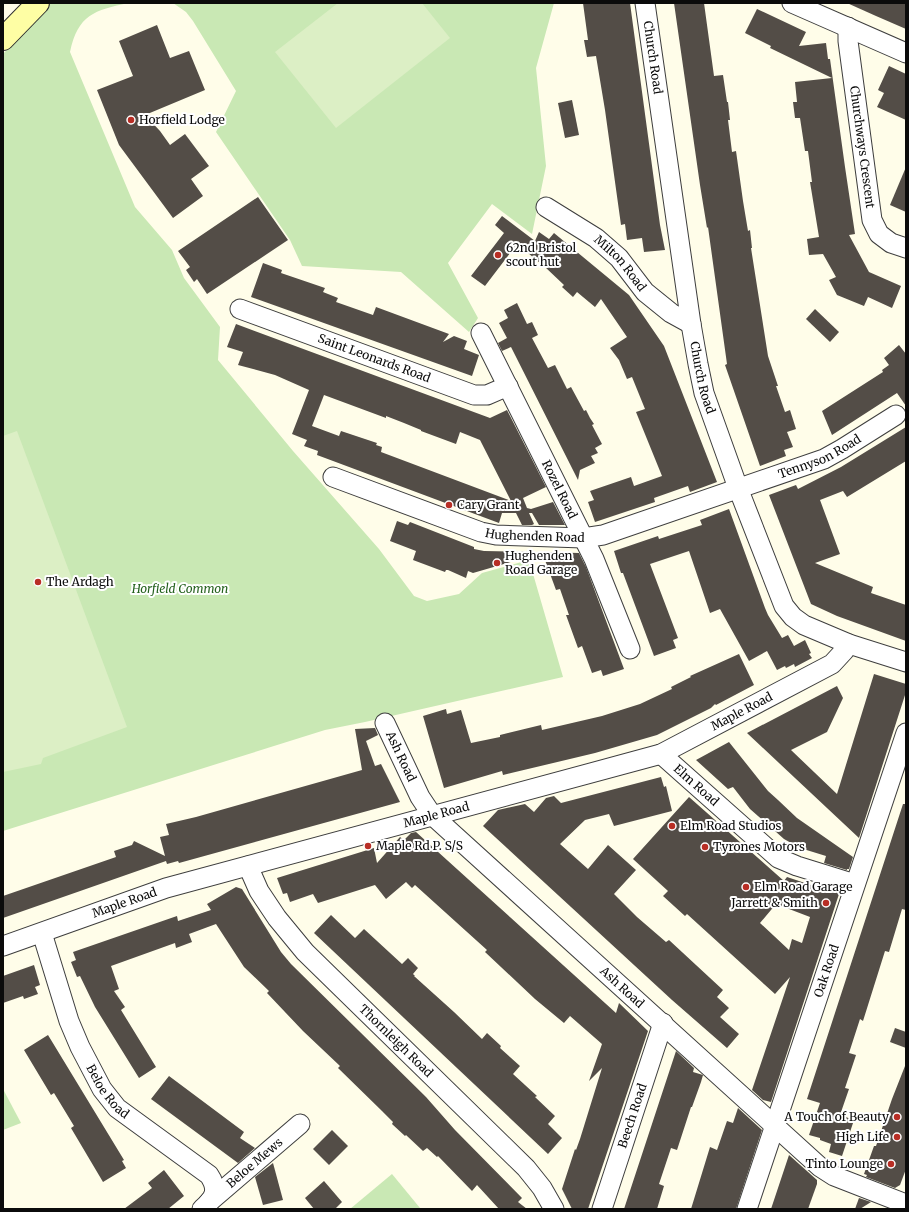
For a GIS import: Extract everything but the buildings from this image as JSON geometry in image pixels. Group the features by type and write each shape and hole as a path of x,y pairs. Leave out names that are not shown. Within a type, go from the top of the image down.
{"main road":[{"path":"3,39 38,3"}],"street":[{"name":"Church Road","path":"645,3 691,324 704,393 738,488 784,606 804,625 849,644 906,662"},
{"path":"792,3 906,53"},
{"name":"Churchways Crescent","path":"848,27 848,41 872,220 879,234 891,243 906,248"},
{"name":"Milton Road","path":"546,207 596,238 619,258 645,292 671,313 691,324"},
{"name":"Saint Leonards Road","path":"240,309 474,395 487,395 508,386"},
{"name":"Rozel Road","path":"481,333 594,559 630,649"},
{"name":"Tennyson Road","path":"738,488 824,459 896,415"},
{"name":"Hughenden Road","path":"333,477 481,532 496,535 584,538 603,534 738,488"},
{"name":"Maple Road","path":"3,946 166,888 661,754 832,664 844,652 849,644"},
{"name":"Ash Road","path":"385,723 420,797 432,815 663,1023 774,1127 820,1167 834,1176 906,1204"},
{"name":"Oak Road","path":"747,1209 906,733"},
{"name":"Elm Road","path":"661,754 778,858 797,866 855,884"},
{"name":"Thornleigh Road","path":"248,866 259,891 277,918 305,952 526,1168 542,1188 554,1209"},
{"name":"Beloe Road","path":"42,933 69,1021 80,1047 102,1089 117,1108 209,1175 214,1183 215,1193 206,1206"},
{"name":"Beech Road","path":"602,1209 663,1023"},
{"name":"Beloe Mews","path":"206,1206 300,1124"}],"green space":[{"name":"Horfield Common","path":"51,3 129,3 106,8 89,16 78,30 73,40 70,52 135,207 172,250 184,278 220,327 218,360 293,451 379,549 414,596 427,601 459,594 482,573 529,560 563,677 325,730 3,831 3,54"},
{"path":"173,3 554,3 536,68 546,166 532,234 492,204 448,263 478,318 469,332 401,272 302,266 290,240 216,132 236,91 193,21 186,12"},
{"path":"338,3 422,3 450,38 336,128 275,52"},
{"name":"The Ardagh","path":"17,431 127,727 43,758 41,764 3,772 3,436"},
{"path":"3,1089 21,1123 3,1130"},
{"path":"392,1174 420,1208 350,1209"}],"place":[{"name":"Horfield Lodge","path":"131,120"},
{"name":"62nd Bristol scout hut","path":"498,255"},
{"name":"Cary Grant","path":"449,505"},
{"name":"Hughenden Road Garage","path":"497,563"},
{"name":"The Ardagh","path":"38,582"},
{"name":"Elm Road Studios","path":"672,826"},
{"name":"Maple Rd P. S/S","path":"368,846"},
{"name":"Tyrones Motors","path":"705,847"},
{"name":"Elm Road Garage","path":"746,887"},
{"name":"Jarrett & Smith","path":"826,903"},
{"name":"A Touch of Beauty","path":"897,1117"},
{"name":"High Life","path":"897,1137"},
{"name":"Tinto Lounge","path":"891,1164"}]}
